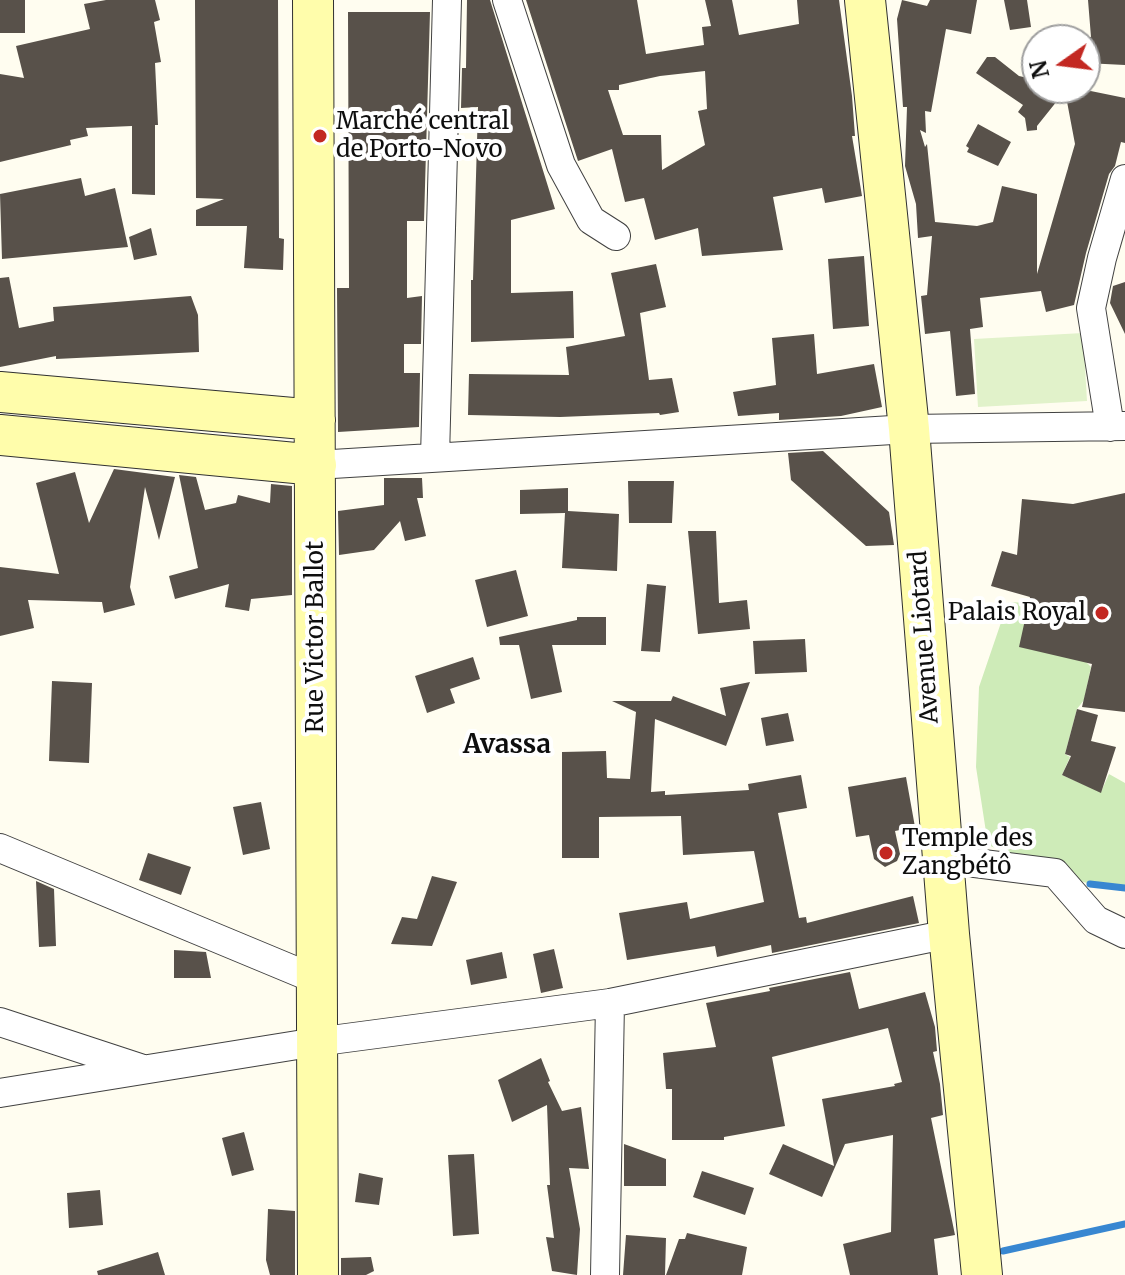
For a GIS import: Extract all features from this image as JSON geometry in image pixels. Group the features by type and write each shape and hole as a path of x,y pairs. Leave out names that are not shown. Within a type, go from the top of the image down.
{"street":[{"name":"Rue Victor Ballot","path":"313,0 318,1275"},
{"path":"435,457 447,0"},
{"path":"507,0 561,165 591,220 616,236"},
{"name":"Avenue Liotard","path":"865,0 909,429 949,934 982,1275"},
{"path":"0,435 316,465 909,429 1118,426 1091,308 1125,179"},
{"path":"0,392 315,420"},
{"path":"0,848 315,979"},
{"path":"943,859 1055,873 1096,920 1125,934"},
{"path":"0,1093 316,1042 610,1003 949,934"},
{"path":"605,1275 610,1003"},
{"path":"0,1022 145,1070"}],"green space":[{"path":"1083,333 1087,401 978,407 974,339"},
{"path":"1008,602 1029,603 1091,667 1084,700 1077,709 1065,754 1070,757 1062,775 1101,792 1109,774 1125,783 1125,888 1090,884 988,845 976,767 979,687"}],"building":[{"path":"0,0 25,0 25,33 0,33"},
{"path":"106,0 155,0 160,20 154,22 161,62 155,63 158,125 155,125 155,195 132,194 132,126 86,128 88,136 70,140 71,145 0,162 0,74 24,78 16,46 90,29 84,4"},
{"path":"195,0 278,0 279,238 284,239 283,270 244,268 247,226 196,226 196,210 224,199 196,198"},
{"path":"467,0 490,0 555,209 511,220 511,293 573,291 574,338 471,342 478,107 461,108 462,68 466,68"},
{"path":"526,0 637,0 646,54 704,45 702,27 711,26 705,0 732,0 739,35 799,24 797,0 839,0 852,96 855,136 852,136 862,196 825,203 822,188 773,197 783,250 702,256 698,228 655,240 644,198 625,202 612,149 578,161","holes":["705,71 707,109 698,111 705,145 662,170 661,135 623,135 608,90 619,90 619,85 660,76"]},
{"path":"902,0 927,6 930,0 977,0 971,34 946,29 931,112 925,111 926,133 920,130 925,147 927,144 935,222 977,226 993,222 1002,186 1037,194 1037,274 1075,144 1067,104 1101,104 1101,93 1125,98 1125,143 1121,142 1115,166 1109,174 1074,305 1046,312 1041,291 980,298 983,327 970,329 975,394 956,396 950,331 925,334 921,296 927,295 932,236 918,238 916,204 905,166 907,107 903,107 897,19"},
{"path":"1004,0 1027,0 1031,24 1021,24 1021,28 1010,30"},
{"path":"1088,0 1125,0 1125,65 1101,64 1101,24 1090,24"},
{"path":"348,12 430,12 424,221 407,221 407,298 422,296 421,344 404,344 404,373 420,373 419,427 338,432 337,288 349,288"},
{"path":"987,57 995,57 1019,76 1021,104 976,73"},
{"path":"1055,104 1037,130 1027,131 1025,118 1018,112 1023,105"},
{"path":"978,124 1011,142 998,166 967,152 969,148 966,146"},
{"path":"81,178 85,196 115,188 128,247 2,259 0,194"},
{"path":"151,228 157,255 134,260 129,237"},
{"path":"864,256 869,326 833,329 828,259"},
{"path":"656,264 666,307 640,313 649,380 672,378 679,412 560,417 468,415 469,374 569,375 566,347 625,336 611,273"},
{"path":"9,277 19,328 54,321 53,307 191,296 198,315 199,352 56,359 56,356 0,367 0,278"},
{"path":"1125,282 1125,334 1110,303 1113,286"},
{"path":"814,334 817,374 874,364 882,407 841,416 779,420 779,413 738,416 733,392 776,385 772,338"},
{"path":"823,451 889,512 894,545 866,546 791,480 788,453"},
{"path":"114,469 175,477 159,540 145,487 130,587 135,605 104,613 102,602 28,600 34,628 0,636 0,567 59,574 36,483 75,472 89,523"},
{"path":"179,475 196,477 205,510 236,503 238,495 270,503 271,484 292,486 292,595 251,599 249,611 225,607 229,584 175,599 169,576 198,568"},
{"path":"384,478 422,478 423,498 417,498 426,536 405,541 400,521 374,550 339,555 338,511 384,505"},
{"path":"628,481 674,481 672,523 629,523"},
{"path":"568,488 568,511 619,514 617,571 562,568 565,513 520,514 520,490"},
{"path":"1125,493 1125,712 1082,707 1092,664 1019,647 1030,597 991,586 1002,551 1017,555 1022,499 1073,504"},
{"path":"688,531 716,531 719,603 747,600 750,629 698,634"},
{"path":"516,570 528,616 487,627 475,580"},
{"path":"647,584 666,586 660,652 641,651"},
{"path":"577,617 606,617 606,645 552,645 562,692 531,699 519,645 500,645 499,637 577,620"},
{"path":"805,639 807,672 755,674 753,641"},
{"path":"473,657 480,679 450,689 455,703 427,713 415,676"},
{"path":"52,681 92,683 89,763 49,761"},
{"path":"750,682 726,746 655,719 651,792 665,791 665,795 749,790 748,784 801,775 807,808 778,813 799,918 806,917 807,923 913,896 919,923 772,953 771,945 717,957 715,946 627,960 619,913 687,902 690,919 764,902 754,851 683,855 681,816 599,817 599,858 562,858 562,752 606,751 607,778 630,779 636,712 612,701 671,701 673,696 726,716 720,688"},
{"path":"1077,709 1098,715 1091,741 1116,747 1101,793 1062,775 1071,756 1065,754"},
{"path":"788,713 794,741 766,746 761,718"},
{"path":"906,777 915,827 895,831 900,854 897,861 885,867 874,859 869,835 856,837 848,787"},
{"path":"261,802 270,849 243,855 233,807"},
{"path":"148,853 191,867 181,895 139,880"},
{"path":"432,876 457,882 432,946 391,944 402,917 417,919"},
{"path":"36,881 54,889 56,946 39,947"},
{"path":"554,949 563,988 541,993 533,954"},
{"path":"174,950 206,952 211,978 174,978"},
{"path":"502,952 507,978 471,985 466,960"},
{"path":"850,972 859,1009 925,992 935,1027 937,1051 933,1052 943,1115 931,1118 955,1235 934,1239 938,1275 850,1275 843,1244 891,1232 893,1135 845,1144 822,1197 769,1174 783,1144 834,1166 822,1099 895,1086 902,1082 888,1028 772,1057 785,1126 724,1137 724,1140 672,1140 672,1089 666,1089 663,1053 716,1047 706,1003"},
{"path":"541,1058 562,1111 581,1107 589,1169 569,1168 580,1229 577,1275 552,1271 546,1237 554,1238 547,1185 550,1185 547,1105 512,1122 498,1080"},
{"path":"244,1132 254,1170 232,1176 222,1138"},
{"path":"624,1144 666,1159 666,1186 624,1186"},
{"path":"474,1154 479,1234 453,1236 448,1155"},
{"path":"702,1171 754,1188 745,1215 693,1197"},
{"path":"359,1173 383,1178 379,1205 355,1202"},
{"path":"100,1190 103,1225 69,1228 67,1193"},
{"path":"268,1209 295,1211 295,1275 270,1275 266,1260"},
{"path":"687,1233 747,1247 742,1275 666,1275 679,1239 685,1239"},
{"path":"626,1235 666,1238 665,1275 623,1275"},
{"path":"158,1252 165,1275 98,1275 97,1271"},
{"path":"371,1257 374,1271 366,1275 341,1275 341,1258"}],"waterway":[{"path":"1090,884 1125,888"},
{"path":"1003,1251 1125,1224"}],"place":[{"name":"Marché central de Porto-Novo","path":"320,136"},
{"name":"Palais Royal","path":"1102,613"},
{"name":"Temple des Zangbétô","path":"886,853"}],"district":[{"name":"Avassa","path":"507,746"}]}
